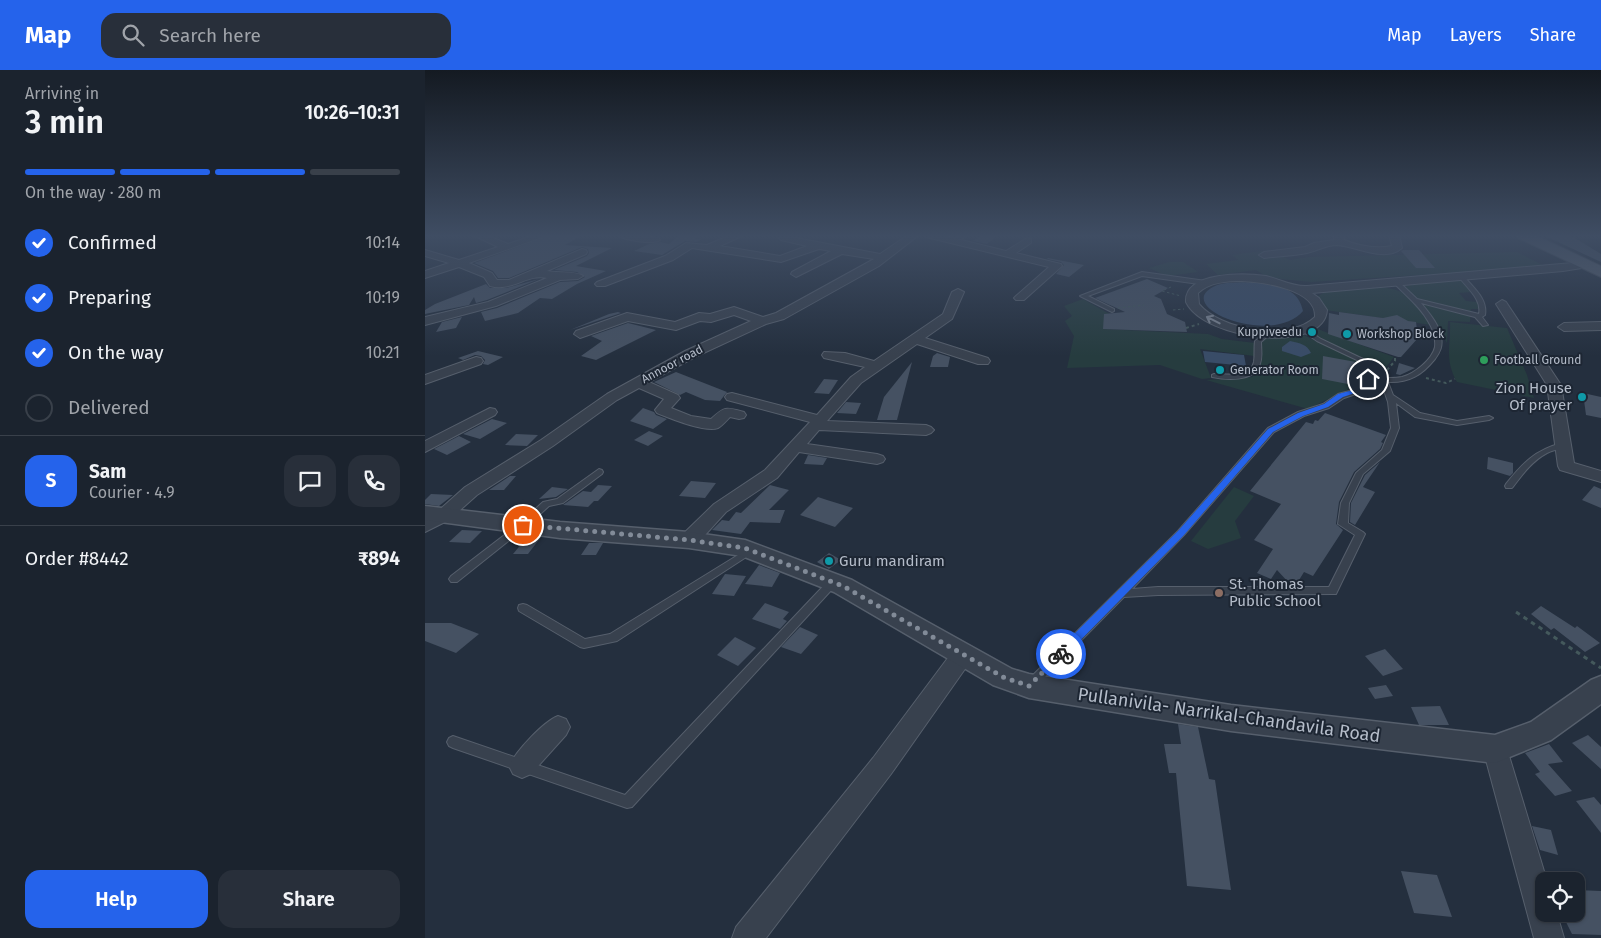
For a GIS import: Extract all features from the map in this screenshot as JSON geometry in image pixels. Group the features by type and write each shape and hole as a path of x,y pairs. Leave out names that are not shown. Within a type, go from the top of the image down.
{"street":[{"path":"488,276 494,284 499,285 511,283 529,276"},
{"path":"552,276 578,276"},
{"path":"601,284 623,276"},
{"name":"Annoor road","path":"431,519 547,443 612,397 638,382 690,354 762,321 780,316 854,276"},
{"path":"1020,298 1046,276"},
{"path":"1300,290 1469,276"},
{"path":"435,304 452,313 469,316 492,304 558,277"},
{"path":"1226,278 1251,278 1285,284 1300,290 1319,304 1323,311 1321,319 1315,325 1303,330 1267,334 1247,331 1211,320 1199,312 1192,299 1197,288 1206,283 1226,278"},
{"path":"689,540 720,508 771,474 856,380 948,316 959,292"},
{"path":"516,294 531,301"},
{"path":"1502,304 1554,385 1566,466 1601,478"},
{"path":"580,334 627,317 676,326 699,317 711,318 734,311 762,321"},
{"path":"425,320 452,313"},
{"path":"1564,327 1601,326"},
{"path":"915,340 983,361"},
{"path":"829,355 845,357 876,366"},
{"path":"425,380 476,361"},
{"path":"638,382 673,398 662,410 688,420 714,424 727,412 739,415"},
{"path":"732,397 818,422 926,430"},
{"path":"425,448 490,412"},
{"path":"795,447 877,459"},
{"name":"Pullanivila- Narrikal-Chandavila Road","path":"431,519 689,540 751,550 833,582 964,653 1003,677 1029,686 1231,718 1495,749 1541,730 1601,688"},
{"path":"747,938 882,766 964,653"},
{"path":"522,766 558,727"},
{"path":"1495,749 1549,938"}],"lane":[{"path":"1112,310 1083,296 1138,276"},
{"path":"1156,276 1206,283"},
{"path":"1461,276 1482,301 1484,310 1482,315 1477,316"},
{"path":"1029,686 1181,533 1271,430 1301,414 1326,406 1341,396 1356,391 1358,383 1368,379 1401,380 1418,374 1438,349 1439,337 1415,300 1395,282"},
{"path":"1415,300 1477,316 1485,325"},
{"path":"1303,330 1338,352 1361,360 1367,365 1368,379"},
{"path":"1214,376 1240,376 1248,374 1255,369 1258,341 1267,334"},
{"path":"1121,593 1158,591 1332,591 1360,534 1343,524 1345,502 1360,473 1386,451 1395,428 1390,396 1383,379"},
{"path":"1390,396 1418,415 1457,423 1489,418"},
{"path":"1509,486 1525,466 1545,449 1562,445"},
{"path":"454,579 523,525 546,504 560,501 599,472"},
{"path":"523,608 584,644 613,638 751,550"},
{"path":"453,742 627,802 833,582"}],"path":[{"path":"1178,278 1170,288 1162,291 1192,299"},
{"path":"1112,310 1144,305"},
{"path":"1395,356 1395,361"},
{"path":"1418,374 1432,381 1446,383 1455,379"},
{"path":"1516,612 1601,668"}],"green space":[{"path":"1266,276 1413,276 1311,282"},
{"path":"1458,278 1462,280 1471,292 1459,293 1466,301 1477,302 1480,309 1471,309 1470,322 1448,321 1447,343 1435,322 1405,286"},
{"path":"1378,287 1397,290 1410,298 1431,325 1325,310 1317,297 1326,291"},
{"path":"1083,299 1113,316 1103,329 1208,334 1222,339 1255,343 1254,356 1200,349 1211,378 1202,379 1160,365 1067,368 1074,336 1065,321 1072,316 1064,306"},
{"name":"Football Ground","path":"1450,322 1507,328 1527,375 1534,398 1457,382 1449,359"},
{"path":"1312,327 1394,357 1384,370 1385,377 1380,378 1372,373 1365,360 1304,330"},
{"path":"1296,334 1303,335 1359,361 1365,374 1349,389 1308,409 1206,380 1252,377 1261,368 1261,345 1264,339"},
{"path":"1234,487 1254,496 1235,521 1241,538 1208,549 1191,541"}],"water":[{"path":"1252,282 1283,288 1296,296 1303,311 1289,321 1271,325 1251,325 1216,313 1206,305 1204,296 1217,285"},
{"path":"1290,341 1300,343 1311,353 1301,357 1282,351 1282,347"},
{"path":"1203,351 1244,355 1246,366 1205,362"}],"building":[{"path":"496,276 515,276 509,278 498,278"},
{"path":"583,276 596,276 552,299 540,298 518,313 485,321 481,312 497,308 560,282 578,281 585,277"},
{"path":"539,279 487,300 476,303 474,297 469,305 425,314 425,310 435,304 486,284 490,288 506,288"},
{"path":"1147,279 1168,288 1154,296 1161,299 1167,314 1185,322 1187,332 1103,329 1104,314 1125,312 1095,298"},
{"name":"Workshop Block","path":"1339,312 1383,318 1397,315 1408,321 1416,322 1418,338 1401,357 1398,357 1328,334 1329,313 1339,315"},
{"path":"621,313 570,330 609,314"},
{"path":"462,317 456,328 436,332 442,322"},
{"path":"628,323 656,330 596,360 581,356 602,341 591,336"},
{"path":"478,351 503,357 488,365 483,364 485,360 481,356 475,355 463,360 458,358"},
{"path":"937,353 950,357 948,367 930,367 933,356"},
{"path":"1323,356 1356,362 1357,380 1353,385 1322,379"},
{"path":"912,362 897,420 877,420 884,397"},
{"path":"1399,363 1415,368 1400,375 1396,374"},
{"path":"676,372 727,392 720,401 705,400 686,392 680,395 654,382"},
{"path":"824,379 838,380 829,394 814,393"},
{"path":"1583,393 1601,397 1601,418 1586,415"},
{"path":"846,402 861,403 856,414 837,413"},
{"path":"643,408 667,419 653,429 630,421"},
{"path":"1325,413 1386,435 1381,442 1383,443 1380,449 1354,472 1339,502 1336,524 1343,530 1313,576 1304,572 1296,585 1294,585 1289,583 1277,570 1271,579 1257,573 1273,549 1254,540 1281,504 1250,491 1306,422 1313,424 1315,420 1318,421"},
{"path":"492,419 507,423 480,439 463,434"},
{"path":"649,431 663,436 648,446 634,440"},
{"path":"516,434 538,435 527,446 505,445"},
{"path":"459,436 471,442 447,455 434,449"},
{"path":"808,455 827,458 823,465 804,464"},
{"path":"1488,457 1513,463 1513,473 1510,476 1487,469"},
{"path":"1380,462 1363,487 1375,492 1355,525 1350,522 1351,503 1365,475"},
{"path":"510,476 516,476 504,490 489,490"},
{"path":"691,481 716,483 705,498 679,496"},
{"path":"598,485 612,486 598,501 594,501 588,507 563,505 583,491 591,492"},
{"path":"770,485 789,490 769,510 785,510 780,523 750,522 741,534 712,530 722,520 729,521 736,512 741,513"},
{"path":"1594,486 1601,489 1601,508 1582,500"},
{"path":"552,487 568,489 556,497 539,499"},
{"path":"431,494 453,495 439,506 425,504 425,500"},
{"path":"818,497 853,508 835,527 800,515"},
{"path":"462,530 482,531 470,543 449,542"},
{"path":"528,536 541,537 528,554 513,554"},
{"path":"589,543 603,543 596,555 581,555"},
{"name":"Guru mandiram","path":"829,553 841,560 829,569 817,562"},
{"path":"759,565 780,573 772,587 745,584"},
{"path":"725,574 746,576 734,596 712,594"},
{"path":"765,603 789,612 783,619 787,621 780,629 752,619"},
{"path":"1541,606 1575,628 1577,626 1600,643 1585,652 1554,628 1551,630 1531,614"},
{"path":"425,623 451,623 479,634 456,653 425,641"},
{"path":"800,627 818,635 801,654 781,647"},
{"path":"735,637 756,648 738,666 717,655"},
{"path":"1385,649 1403,669 1383,676 1365,656"},
{"path":"1386,685 1393,696 1375,699 1368,688"},
{"path":"1440,706 1449,725 1419,725 1411,707"},
{"path":"1178,724 1198,727 1209,779 1215,780 1231,890 1187,886 1176,773 1169,773 1164,744 1181,744"},
{"path":"1588,735 1601,747 1601,769 1572,743"},
{"path":"1549,744 1563,762 1548,764 1572,791 1555,796 1535,774 1540,772 1525,753"},
{"path":"1594,797 1601,805 1601,833 1576,801"},
{"path":"1532,826 1551,830 1558,855 1540,850"},
{"path":"1401,871 1437,875 1452,917 1414,913"},
{"path":"1585,890 1601,891 1601,935 1572,934 1566,922 1585,922"}],"way so far":[{"path":"523,525 560,530 689,540 745,548 843,586 964,653 1003,677 1029,686 1061,654"}],"place":[{"name":"Kuppiveedu","path":"1312,332"},
{"name":"Workshop Block","path":"1347,334"},
{"name":"Football Ground","path":"1484,360"},
{"name":"Generator Room","path":"1220,370"},
{"name":"Zion House Of prayer","path":"1582,397"},
{"name":"Guru mandiram","path":"829,561"},
{"name":"St. Thomas Public School","path":"1219,593"}],"route":[{"path":"1061,654 1181,533 1271,430 1301,414 1326,406 1341,396 1356,391 1358,383 1368,379"}]}
